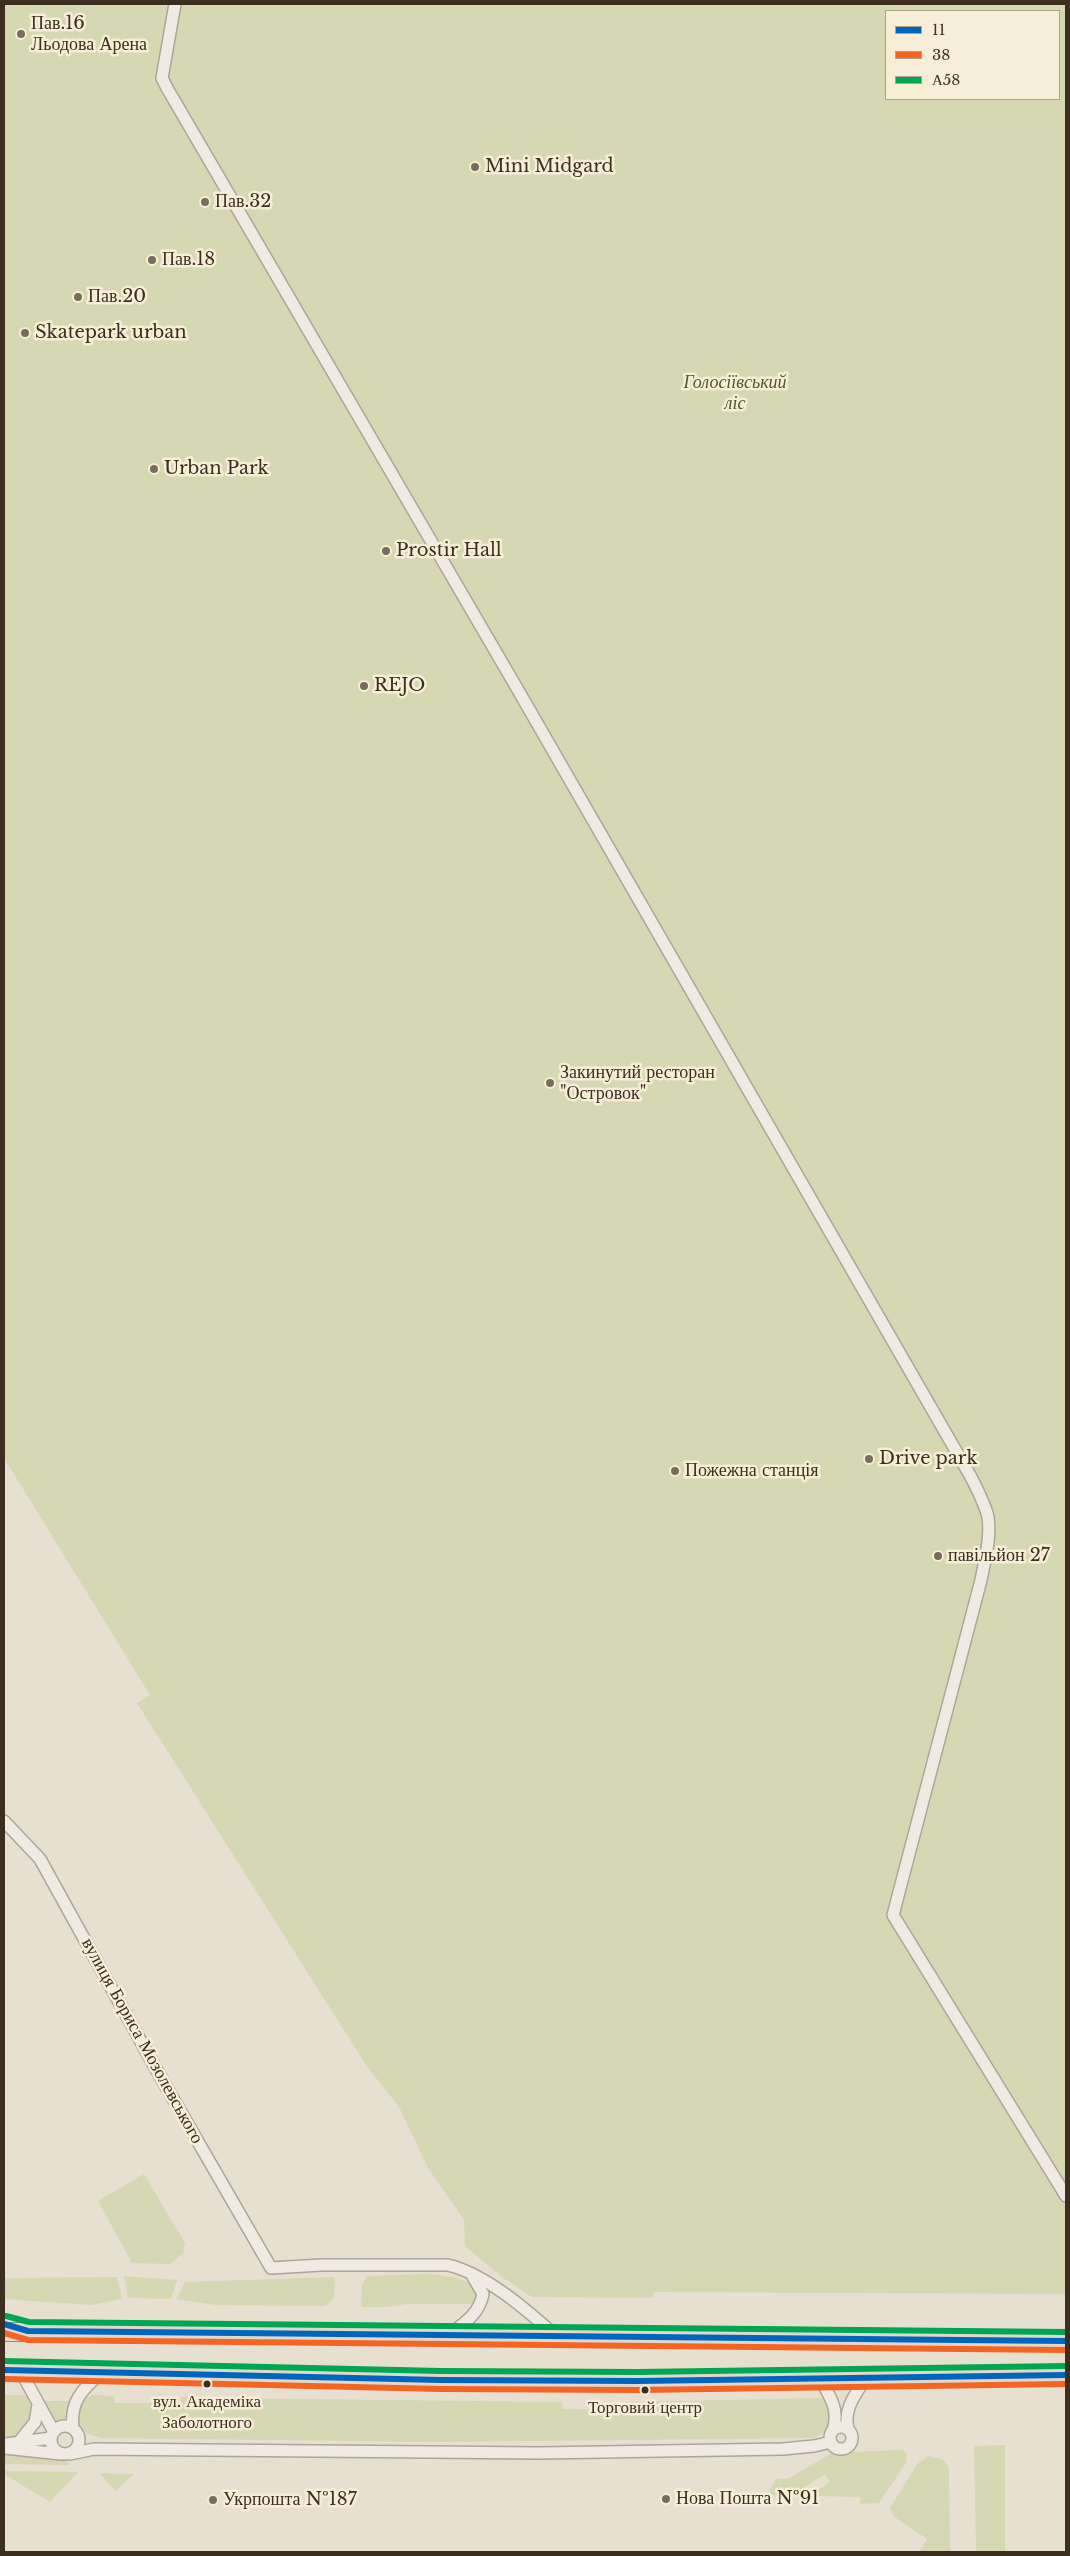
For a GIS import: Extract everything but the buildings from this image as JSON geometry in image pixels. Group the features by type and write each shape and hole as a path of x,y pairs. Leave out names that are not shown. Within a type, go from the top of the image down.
{"highway":[{"path":"4,2324 28,2331"},
{"path":"4,2332 1066,2341"},
{"path":"8,2370 100,2374 638,2381 1066,2374"}],"street":[{"path":"175,4 162,78 167,88 513,682 962,1460 988,1516 988,1541 982,1580 893,1915 1066,2196"},
{"name":"вулиця Бориса Мозолевського","path":"4,1822 40,1859 160,2076 271,2268 321,2265 448,2265 471,2274"},
{"path":"446,2336 472,2316 482,2300 483,2294 471,2274"},
{"path":"471,2274 522,2308 557,2337"},
{"path":"8,2370 38,2405 52,2435 52,2446 66,2454"},
{"path":"66,2454 78,2448 72,2416 78,2396 100,2374"},
{"path":"819,2377 835,2410 836,2417 832,2436 838,2448 848,2446 852,2440 846,2414 848,2406 867,2376"},
{"path":"19,2442 35,2422 38,2405"},
{"path":"4,2446 52,2435 62,2426 76,2433 94,2449"},
{"path":"4,2446 66,2454 94,2449 541,2453 783,2449 814,2446 832,2436 841,2427 848,2429"}],"green space":[{"name":"Голосіївський ліс","path":"4,4 1066,4 1066,2294 655,2292 651,2298 532,2297 502,2277 465,2246 464,2220 428,2168 399,2107 366,2065 137,1703 150,1695 4,1458"},
{"path":"144,2174 185,2243 183,2253 170,2264 132,2263 98,2201"},
{"path":"429,2274 462,2280 469,2284 474,2289 476,2295 475,2304 408,2304 385,2307 361,2307 362,2285 367,2276"},
{"path":"124,2276 177,2280 171,2299 128,2298"},
{"path":"117,2277 122,2299 91,2305 4,2299 4,2278"},
{"path":"335,2277 334,2298 326,2306 216,2305 176,2299 185,2282"},
{"path":"4,2395 25,2395 33,2403 34,2418 20,2436 4,2438"},
{"path":"92,2395 114,2396 115,2403 181,2403 181,2397 196,2397 197,2404 216,2404 216,2398 562,2402 563,2409 624,2410 625,2402 819,2398 825,2399 832,2412 829,2430 814,2438 440,2442 100,2438 85,2432 79,2422 81,2406"},
{"path":"45,2401 70,2401 68,2420 58,2421 52,2425"},
{"path":"1005,2445 1005,2552 976,2552 974,2446"},
{"path":"903,2450 907,2454 906,2463 879,2503 860,2504 860,2497 809,2496 830,2482 825,2474 800,2490 804,2495 771,2495 770,2489 776,2479 789,2478 832,2453"},
{"path":"4,2455 60,2456 70,2465 4,2464"},
{"path":"929,2456 943,2460 949,2468 950,2552 919,2552 927,2539 893,2516 890,2508 917,2464"},
{"path":"4,2471 78,2472 50,2502 4,2474"},
{"path":"99,2473 134,2474 116,2491"}],"transit line":[{"name":"А58","path":"6,2316 29,2322 1066,2332"},
{"name":"11","path":"4,2324 28,2331 1066,2341"},
{"name":"38","path":"4,2333 28,2340 1066,2350"},
{"name":"А58","path":"4,2361 441,2371 638,2372 1066,2366"},
{"name":"11","path":"4,2370 441,2380 638,2381 1066,2375"},
{"name":"38","path":"4,2379 441,2389 638,2390 1066,2384"}],"place":[{"name":"Пав.16 Льодова Арена","path":"21,34"},
{"name":"Mini Midgard","path":"475,167"},
{"name":"Пав.32","path":"205,202"},
{"name":"Пав.18","path":"152,260"},
{"name":"Пав.20","path":"78,297"},
{"name":"Skatepark urban","path":"25,333"},
{"name":"Urban Park","path":"154,469"},
{"name":"Prostir Hall","path":"386,551"},
{"name":"REJO","path":"364,686"},
{"name":"Закинутий ресторан \"Островок\"","path":"550,1083"},
{"name":"Drive park","path":"869,1459"},
{"name":"Пожежна станція","path":"675,1471"},
{"name":"павільйон 27","path":"938,1556"},
{"name":"вул. Академіка Заболотного","path":"207,2384"},
{"name":"Торговий центр","path":"645,2390"},
{"name":"Нова Пошта №91","path":"666,2499"},
{"name":"Укрпошта №187","path":"213,2500"}]}
